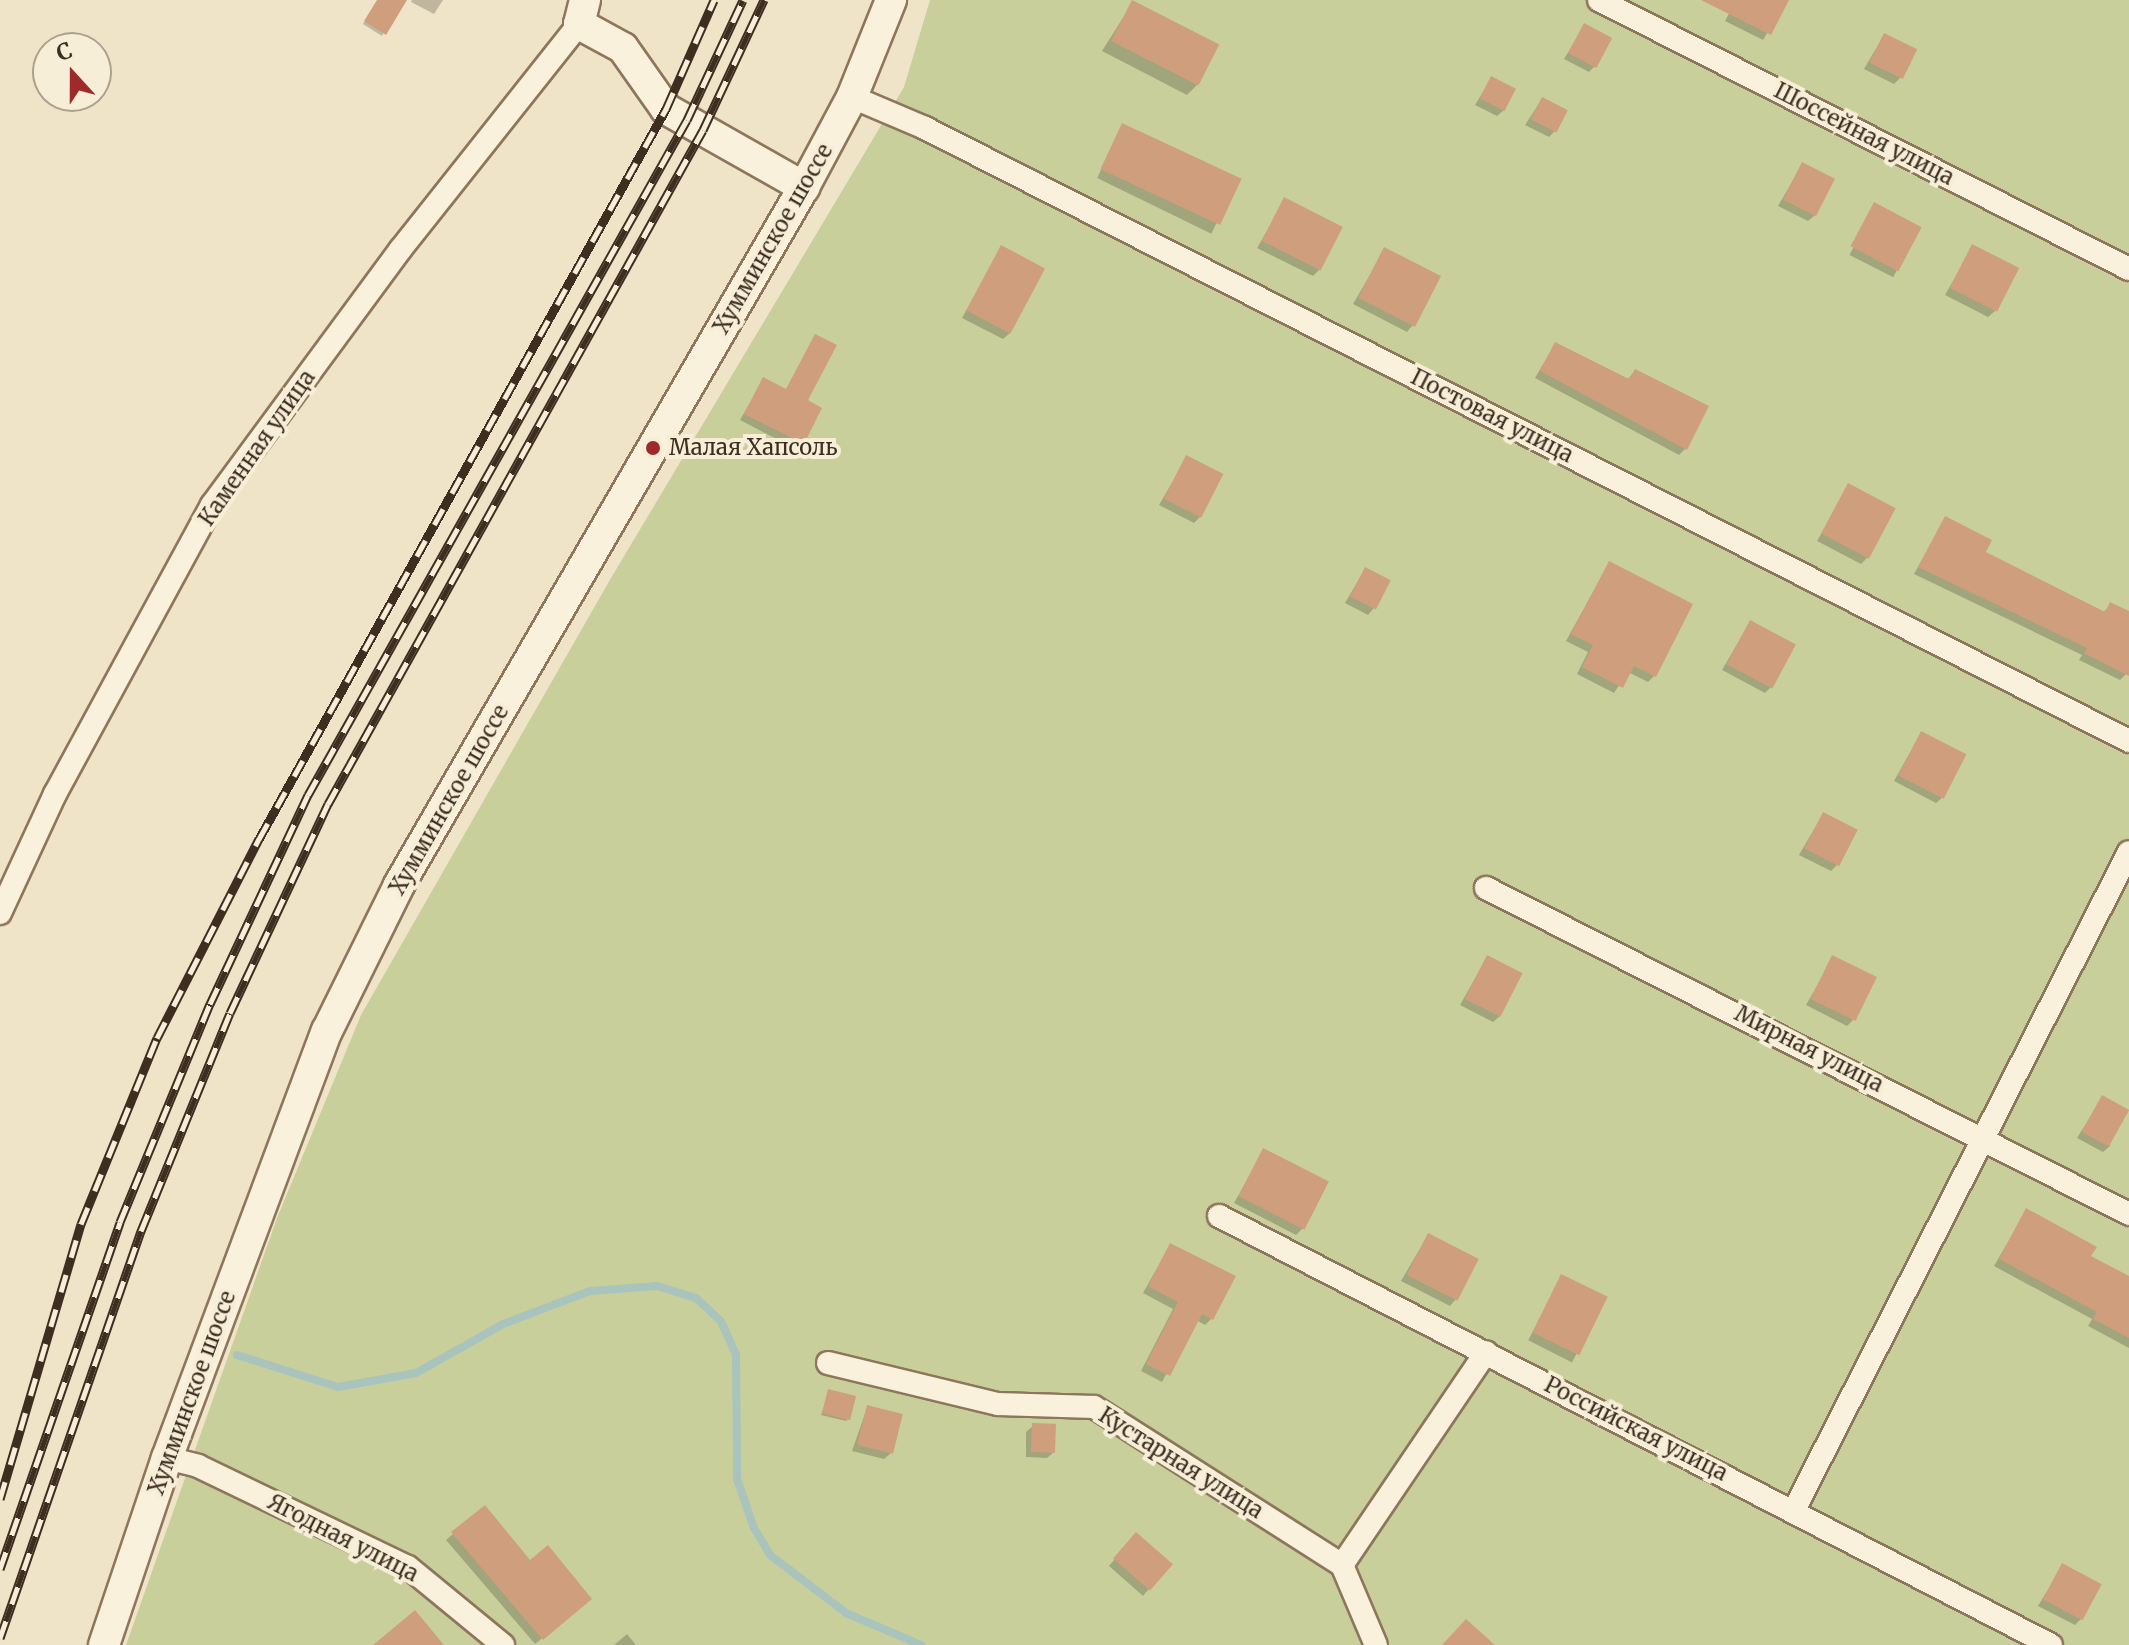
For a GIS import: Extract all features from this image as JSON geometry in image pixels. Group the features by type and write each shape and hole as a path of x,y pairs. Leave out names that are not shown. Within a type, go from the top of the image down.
{"main road":[{"name":"Хумминское шоссе","path":"104,1645 167,1458 327,1031 399,885 804,187 852,97 891,0"},
{"path":"582,12 623,48 666,109 804,187"}],"street":[{"name":"Шоссейная улица","path":"1599,0 2129,269"},
{"name":"Каменная улица","path":"0,913 55,794 212,505 400,250 582,12"},
{"name":"Постовая улица","path":"852,97 925,128 2129,741"},
{"path":"1794,1510 2129,852"},
{"name":"Мирная улица","path":"1486,888 1984,1136 2129,1214"},
{"name":"Российская улица","path":"1219,1216 2051,1645"},
{"path":"1376,1645 1342,1565 1486,1352"},
{"name":"Кустарная улица","path":"828,1363 998,1404 1094,1407 1342,1565"},
{"name":"Ягодная улица","path":"167,1458 198,1466 408,1567 503,1645"}],"green space":[{"path":"930,0 2129,0 2129,1645 126,1645 277,1218 361,1015 611,578 904,87"}],"building":[{"path":"377,0 407,0 386,35 364,21"},
{"path":"1132,0 1219,44 1198,85 1111,41"},
{"path":"1701,0 1789,0 1771,35"},
{"path":"1584,23 1612,38 1596,68 1568,53"},
{"path":"1884,33 1917,49 1903,79 1870,63"},
{"path":"1491,76 1516,89 1505,111 1480,98"},
{"path":"1542,97 1568,110 1556,132 1531,119"},
{"path":"1122,123 1242,179 1220,225 1100,169"},
{"path":"1802,162 1835,179 1816,216 1783,199"},
{"path":"1284,197 1343,227 1321,271 1262,241"},
{"path":"1874,202 1922,227 1898,271 1851,246"},
{"path":"1972,244 2019,268 1997,312 1950,288"},
{"path":"1001,245 1045,268 1010,334 966,310"},
{"path":"1384,247 1441,276 1415,327 1358,298"},
{"path":"815,334 837,345 808,400 822,408 804,444 744,414 763,377 786,389"},
{"path":"1555,342 1629,379 1635,369 1709,406 1687,450 1540,371"},
{"path":"1186,455 1223,474 1201,518 1164,499"},
{"path":"1848,483 1896,508 1869,559 1821,533"},
{"path":"1945,516 1992,540 1986,552 2105,612 2110,602 2129,611 2129,676 2084,653 2087,648 1918,567"},
{"path":"1609,561 1693,604 1656,677 1634,666 1623,688 1582,667 1593,645 1571,634"},
{"path":"1365,567 1391,580 1376,610 1350,596"},
{"path":"1750,620 1796,644 1772,689 1727,664"},
{"path":"1921,731 1966,754 1944,799 1898,776"},
{"path":"1823,812 1858,830 1839,866 1804,849"},
{"path":"1487,955 1523,973 1500,1017 1465,999"},
{"path":"1832,955 1877,977 1855,1021 1811,999"},
{"path":"2102,1095 2129,1110 2109,1147 2082,1132"},
{"path":"1263,1148 1329,1182 1304,1230 1238,1196"},
{"path":"2026,1208 2097,1247 2091,1256 2129,1276 2129,1338 2093,1319 2097,1312 1999,1259"},
{"path":"1428,1233 1479,1259 1457,1301 1407,1275"},
{"path":"1170,1243 1236,1276 1213,1320 1202,1314 1170,1376 1146,1364 1178,1302 1148,1286"},
{"path":"1561,1274 1608,1297 1579,1355 1533,1332"},
{"path":"828,1389 856,1396 850,1420 822,1413"},
{"path":"867,1405 903,1414 893,1454 857,1445"},
{"path":"1032,1423 1056,1424 1055,1453 1031,1452"},
{"path":"485,1505 530,1560 548,1545 592,1599 543,1640 451,1532"},
{"path":"1136,1532 1173,1564 1150,1591 1113,1558"},
{"path":"2062,1563 2102,1584 2082,1620 2043,1599"},
{"path":"415,1610 444,1645 373,1645"},
{"path":"1466,1619 1495,1645 1442,1645"}],"waterway":[{"name":"Малая Хапсоль","path":"237,1355 338,1387 416,1373 503,1324 590,1291 657,1286 696,1298 721,1321 736,1355 737,1479 754,1528 770,1555 846,1613 921,1645"}],"railway":[{"path":"0,1499 81,1224 157,1038 259,839 666,109 714,0"},
{"path":"0,1569 120,1222 210,1004 308,795 687,120 743,0"},
{"path":"0,1638 141,1231 230,1013 328,804 703,130 764,0"}],"place":[{"name":"Малая Хапсоль","path":"653,448"}]}
